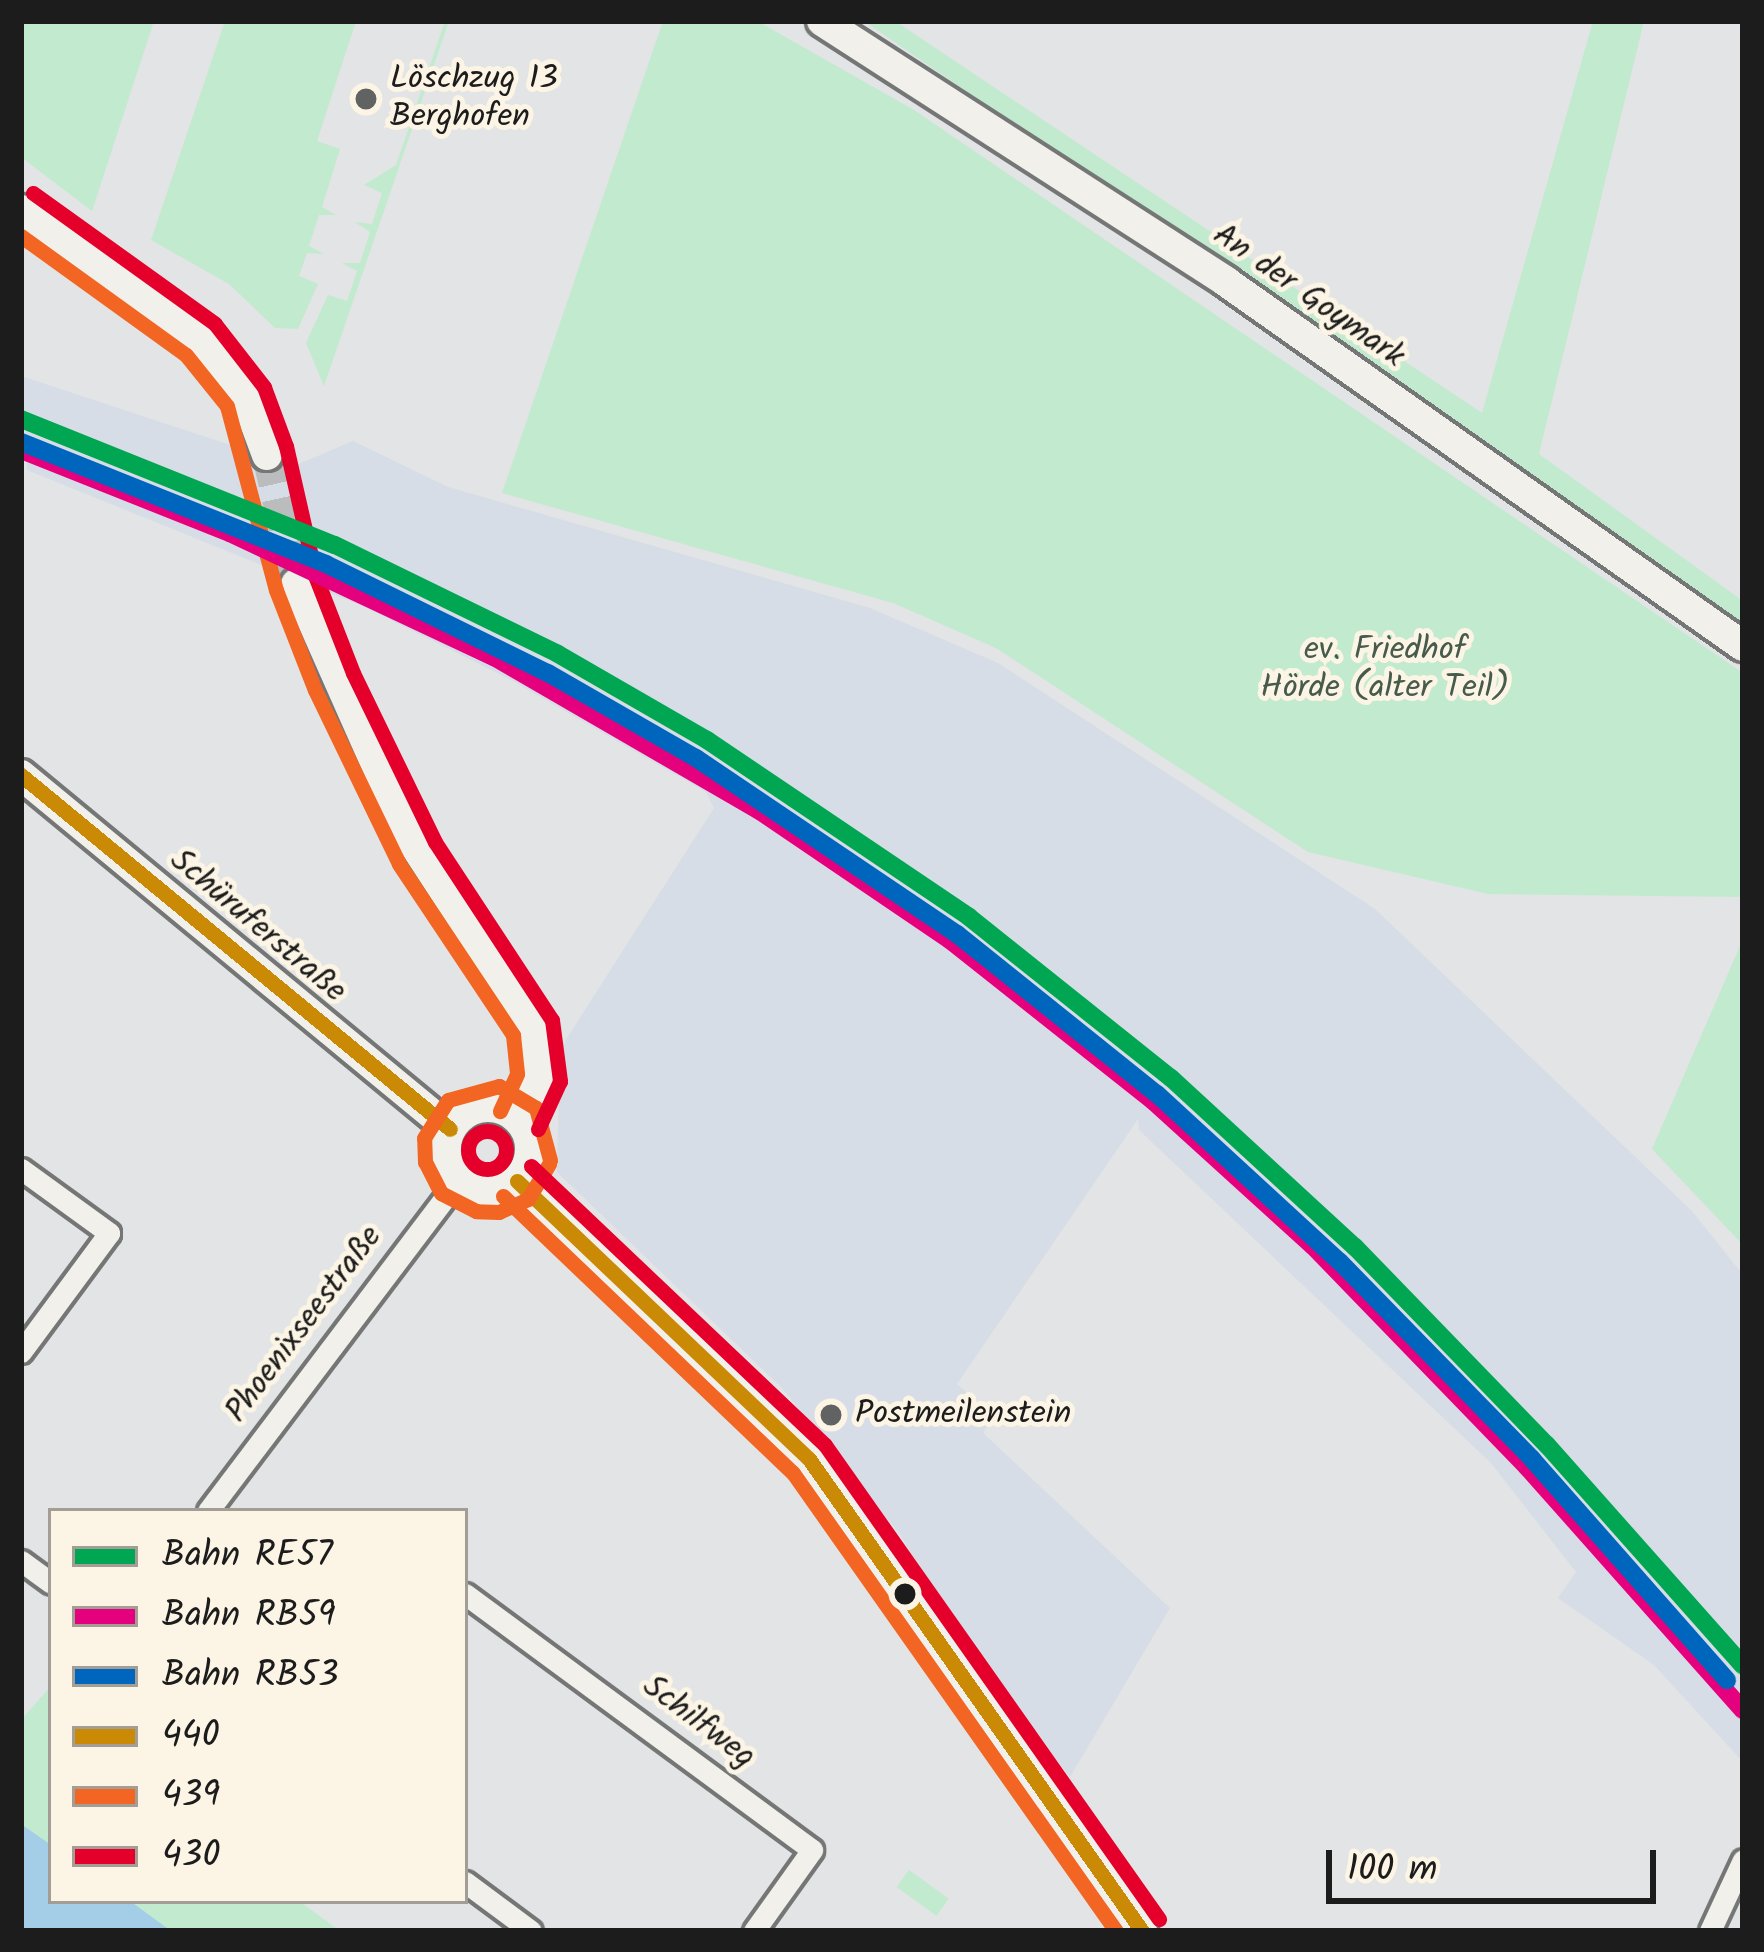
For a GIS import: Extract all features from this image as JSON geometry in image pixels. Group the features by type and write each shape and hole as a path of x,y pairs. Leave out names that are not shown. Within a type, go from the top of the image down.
{"main road":[{"name":"An der Goymark","path":"822,21 1225,281 1743,646"},
{"path":"21,210 201,340 245,396 267,455"},
{"path":"296,584 406,832 533,1028 539,1078 520,1120 530,1158 517,1181 494,1192 458,1180 446,1156 450,1129 482,1107 520,1120"},
{"name":"Schüruferstraße","path":"21,775 450,1129"},
{"path":"517,1181 782,1429 920,1611 1142,1931"}],"street":[{"path":"21,1169 109,1233 21,1352"},
{"name":"Phoenixseestraße","path":"210,1508 458,1180"},
{"path":"21,1561 48,1581"},
{"name":"Schilfweg","path":"468,1596 812,1850 754,1931"},
{"path":"1710,1931 1743,1860"},
{"path":"468,1884 531,1931"}],"shaded area":[{"path":"21,376 294,466 353,441 448,487 870,608 998,663 1375,909 1692,1211 1743,1275 1743,1762 1654,1665 1558,1598 1576,1572 1491,1463 1139,1130 1138,1119 957,1384 994,1416 983,1433 1170,1608 1070,1777 968,1647 899,1533 782,1388 557,1172 560,1049 714,808 706,792 513,681 365,607 27,470"}],"green space":[{"path":"21,21 154,21 92,211 21,157"},
{"path":"225,21 356,21 317,141 340,149 322,207 336,215 319,215 309,246 324,254 307,253 299,276 318,284 298,329 275,328 229,284 151,240"},
{"path":"445,21 449,21 324,386 306,343 328,295 347,301 357,271 342,263 360,263 370,232 355,222 372,224 382,193 364,185 396,165"},
{"name":"ev. Friedhof Hörde (alter Teil)","path":"663,21 757,21 914,110 1743,673 1743,897 1488,894 1308,852 996,648 893,603 502,493"},
{"path":"864,21 895,21 1482,413 1593,21 1644,21 1539,454 1743,601 1743,625"},
{"path":"1743,939 1743,1245 1652,1149"},
{"path":"48,1689 48,1904 303,1904 340,1931 21,1931 21,1720"},
{"path":"909,1870 949,1899 936,1916 897,1887"}],"water":[{"path":"21,1824 48,1843 48,1904 134,1904 171,1931 21,1931"}],"tunnel":[{"path":"267,455 296,584"}],"rail line":[{"name":"RE57","path":"21,419 335,545 558,654 707,740 969,917 1171,1078 1355,1247 1547,1445 1743,1666"},
{"name":"RB53","path":"21,442 326,564 548,673 696,758 957,934 1157,1094 1340,1262 1532,1459 1727,1680"},
{"name":"RB59","path":"21,450 230,533 494,657 760,811 950,940 1153,1101 1312,1245 1527,1467 1743,1710"}],"transit line":[{"name":"430","path":"33,193 215,324 264,387 286,446 316,578 353,673 435,842 552,1020 560,1081 538,1129"},
{"name":"439","path":"21,236 186,355 227,406 276,590 315,690 399,864 513,1035 517,1074 500,1111"},
{"name":"440","path":"21,775 450,1129"},
{"name":"439","path":"549,1164 528,1199 499,1212 476,1211 441,1193 425,1162 424,1138 448,1100 499,1086 536,1108 550,1160"},
{"name":"430","path":"487,1131 501,1136 506,1150 501,1164 487,1169 473,1164 468,1150 473,1136 487,1131"},
{"name":"430","path":"531,1166 825,1445 1159,1919"},
{"name":"440","path":"517,1181 809,1459 1142,1931"},
{"name":"439","path":"503,1196 793,1473 1116,1931"}],"place":[{"name":"Löschzug 13 Berghofen","path":"366,99"},
{"name":"Postmeilenstein","path":"831,1415"}]}
